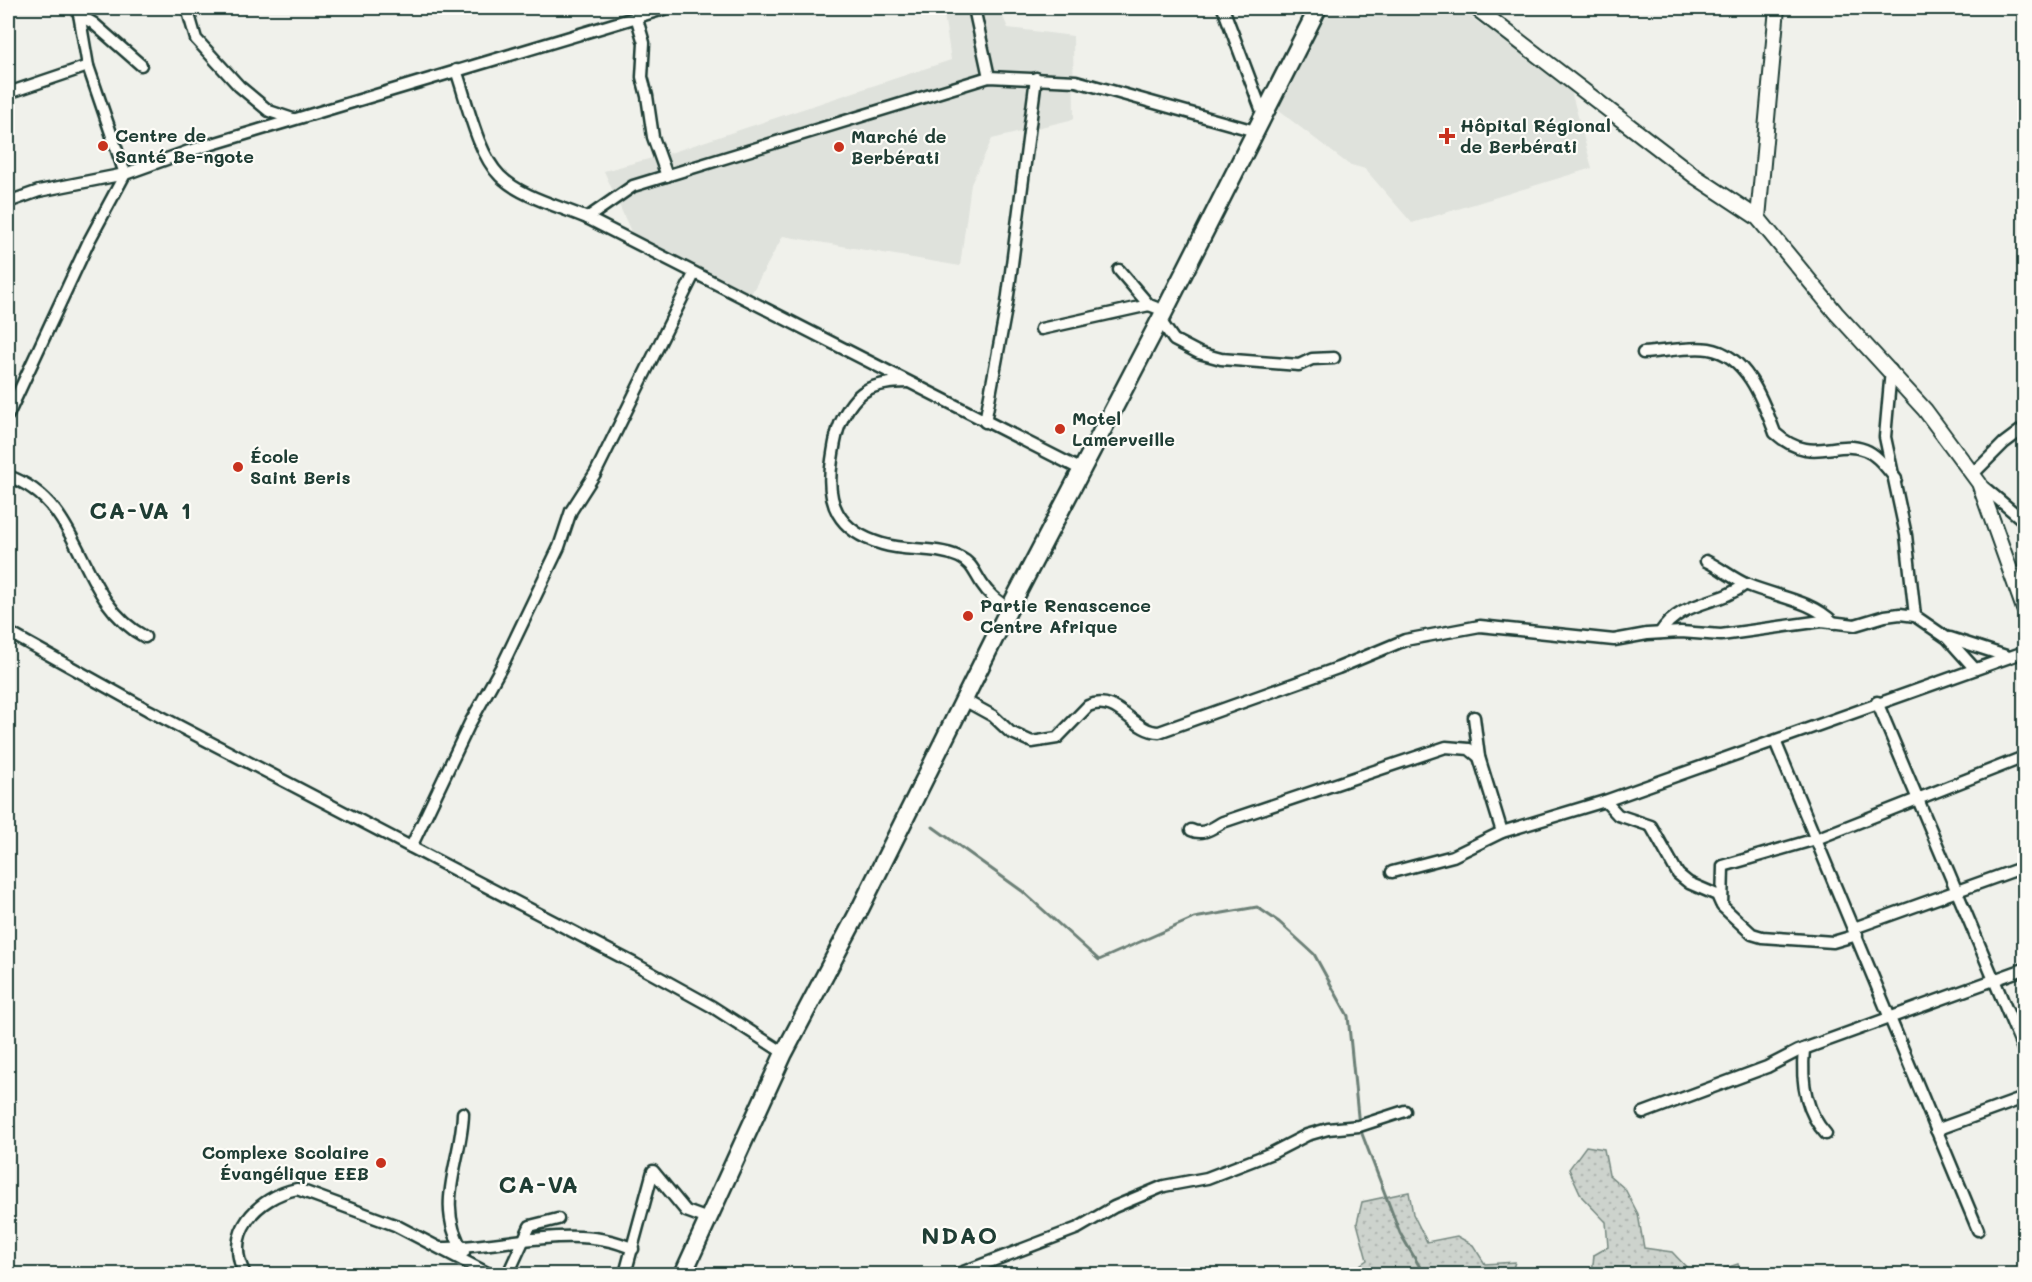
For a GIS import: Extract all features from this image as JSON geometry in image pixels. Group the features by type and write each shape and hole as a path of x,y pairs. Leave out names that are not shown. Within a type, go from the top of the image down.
{"main road":[{"path":"682,1275 784,1053 861,907 1158,312 1318,8"}],"street":[{"path":"188,8 196,39 239,86 269,111 293,119"},
{"path":"8,202 39,191 125,174 189,151 293,119 667,8"},
{"path":"974,8 988,77"},
{"path":"1223,8 1263,114"},
{"path":"1476,8 1696,177 1758,218 1836,314 1891,370 1925,410 1976,479 2025,521"},
{"path":"1758,218 1777,8"},
{"path":"78,11 141,65"},
{"path":"8,415 125,174 88,66 78,11"},
{"path":"636,16 644,43 642,77 653,137 667,176"},
{"path":"8,93 88,66"},
{"path":"456,70 486,158 500,176 521,190 586,218 1080,469"},
{"path":"586,218 633,186 988,77 1076,81 1255,131"},
{"path":"985,422 1007,303 1036,78"},
{"path":"1119,270 1158,312 1174,339 1199,353 1221,359 1299,365 1312,358 1334,358"},
{"path":"411,847 470,723 503,664 559,547 571,511 596,472 694,274"},
{"path":"1041,330 1158,312"},
{"path":"1643,353 1707,349 1728,355 1752,380 1775,433 1781,438 1803,448 1820,452 1863,448 1874,454 1896,479"},
{"path":"1891,370 1885,437 1896,479 1898,504 1906,535 1915,616"},
{"path":"911,382 888,382 865,389 853,401 836,432 828,484 830,498 836,512 857,533 882,544 941,552 968,562 992,597 1009,609"},
{"path":"1976,479 2004,443 2025,428"},
{"path":"8,476 25,482 46,498 63,520 92,578 116,616 130,629 145,637"},
{"path":"1976,479 2025,609"},
{"path":"1706,561 1746,584 1809,605 1824,613 1834,623"},
{"path":"1660,633 1676,613 1724,596 1746,584"},
{"path":"964,700 993,716 1022,740 1032,742 1057,738 1094,704 1113,706 1148,731 1159,732 1338,668 1405,640 1461,628 1498,627 1604,640 1660,633 1722,635 1801,622 1855,625 1885,616 1915,616 1947,638 1975,669"},
{"path":"8,632 148,710 711,1006 784,1053"},
{"path":"1947,638 2010,657"},
{"path":"1392,872 1453,856 1502,832 1605,801 1877,702 2025,652"},
{"path":"1877,702 2025,1051"},
{"path":"1474,717 1479,757 1502,832"},
{"path":"1775,741 1978,1230"},
{"path":"1191,830 1197,833 1206,832 1233,819 1446,747 1469,749 1479,757"},
{"path":"1722,906 1723,866 1816,839 2025,757"},
{"path":"1605,801 1618,815 1651,826 1678,874 1689,883 1717,895 1722,906 1752,934 1762,937 1833,942 1957,890 2025,867"},
{"path":"1644,1113 1767,1067 1804,1049 2025,969"},
{"path":"1804,1049 1802,1071 1805,1094 1817,1125 1826,1134"},
{"path":"1936,1130 2025,1098"},
{"path":"958,1275 1078,1228 1114,1207 1164,1186 1207,1178 1272,1154 1307,1135 1328,1129 1359,1126 1405,1111"},
{"path":"464,1113 448,1202 450,1224 461,1248 474,1267"},
{"path":"625,1275 653,1172 686,1211 708,1219"},
{"path":"245,1275 236,1259 238,1239 251,1214 281,1192 297,1190 395,1225 489,1275"},
{"path":"508,1275 530,1226 558,1219"},
{"path":"438,1248 461,1248 522,1241 601,1239 619,1242 633,1249"}],"shaded area":[{"name":"Marché de Berbérati","path":"943,8 999,8 1008,28 1073,36 1074,119 992,139 971,184 960,266 783,236 751,294 636,243 604,171 667,154 951,60"},
{"name":"Hôpital Régional de Berbérati","path":"1331,8 1458,8 1570,87 1592,168 1412,223 1365,169 1348,164 1274,107"},
{"path":"1586,1146 1604,1149 1609,1175 1625,1189 1638,1214 1644,1248 1672,1252 1693,1274 1592,1274 1594,1255 1608,1247 1606,1222 1582,1197 1569,1169"},
{"path":"1409,1192 1413,1214 1427,1242 1457,1236 1473,1245 1485,1264 1515,1262 1511,1274 1346,1274 1367,1260 1357,1223 1362,1202"},
{"path":"1738,1264 1741,1274 1708,1274"}],"waterway":[{"path":"933,827 1022,891 1099,960 1194,918 1257,907 1279,922 1314,954 1348,1016 1359,1126 1400,1233 1424,1274"}],"place":[{"name":"Hôpital Régional de Berbérati","path":"1447,136"},
{"name":"Centre de Santé Be-ngote","path":"103,146"},
{"name":"Marché de Berbérati","path":"839,147"},
{"name":"Motel Lamerveille","path":"1060,429"},
{"name":"École Saint Beris","path":"238,467"},
{"name":"Partie Renascence Centre Afrique","path":"968,616"},
{"name":"Complexe Scolaire Évangélique EEB","path":"381,1163"}],"district":[{"name":"CA-VA 1","path":"141,511"},
{"name":"CA-VA","path":"539,1185"},
{"name":"NDAO","path":"960,1236"}]}
